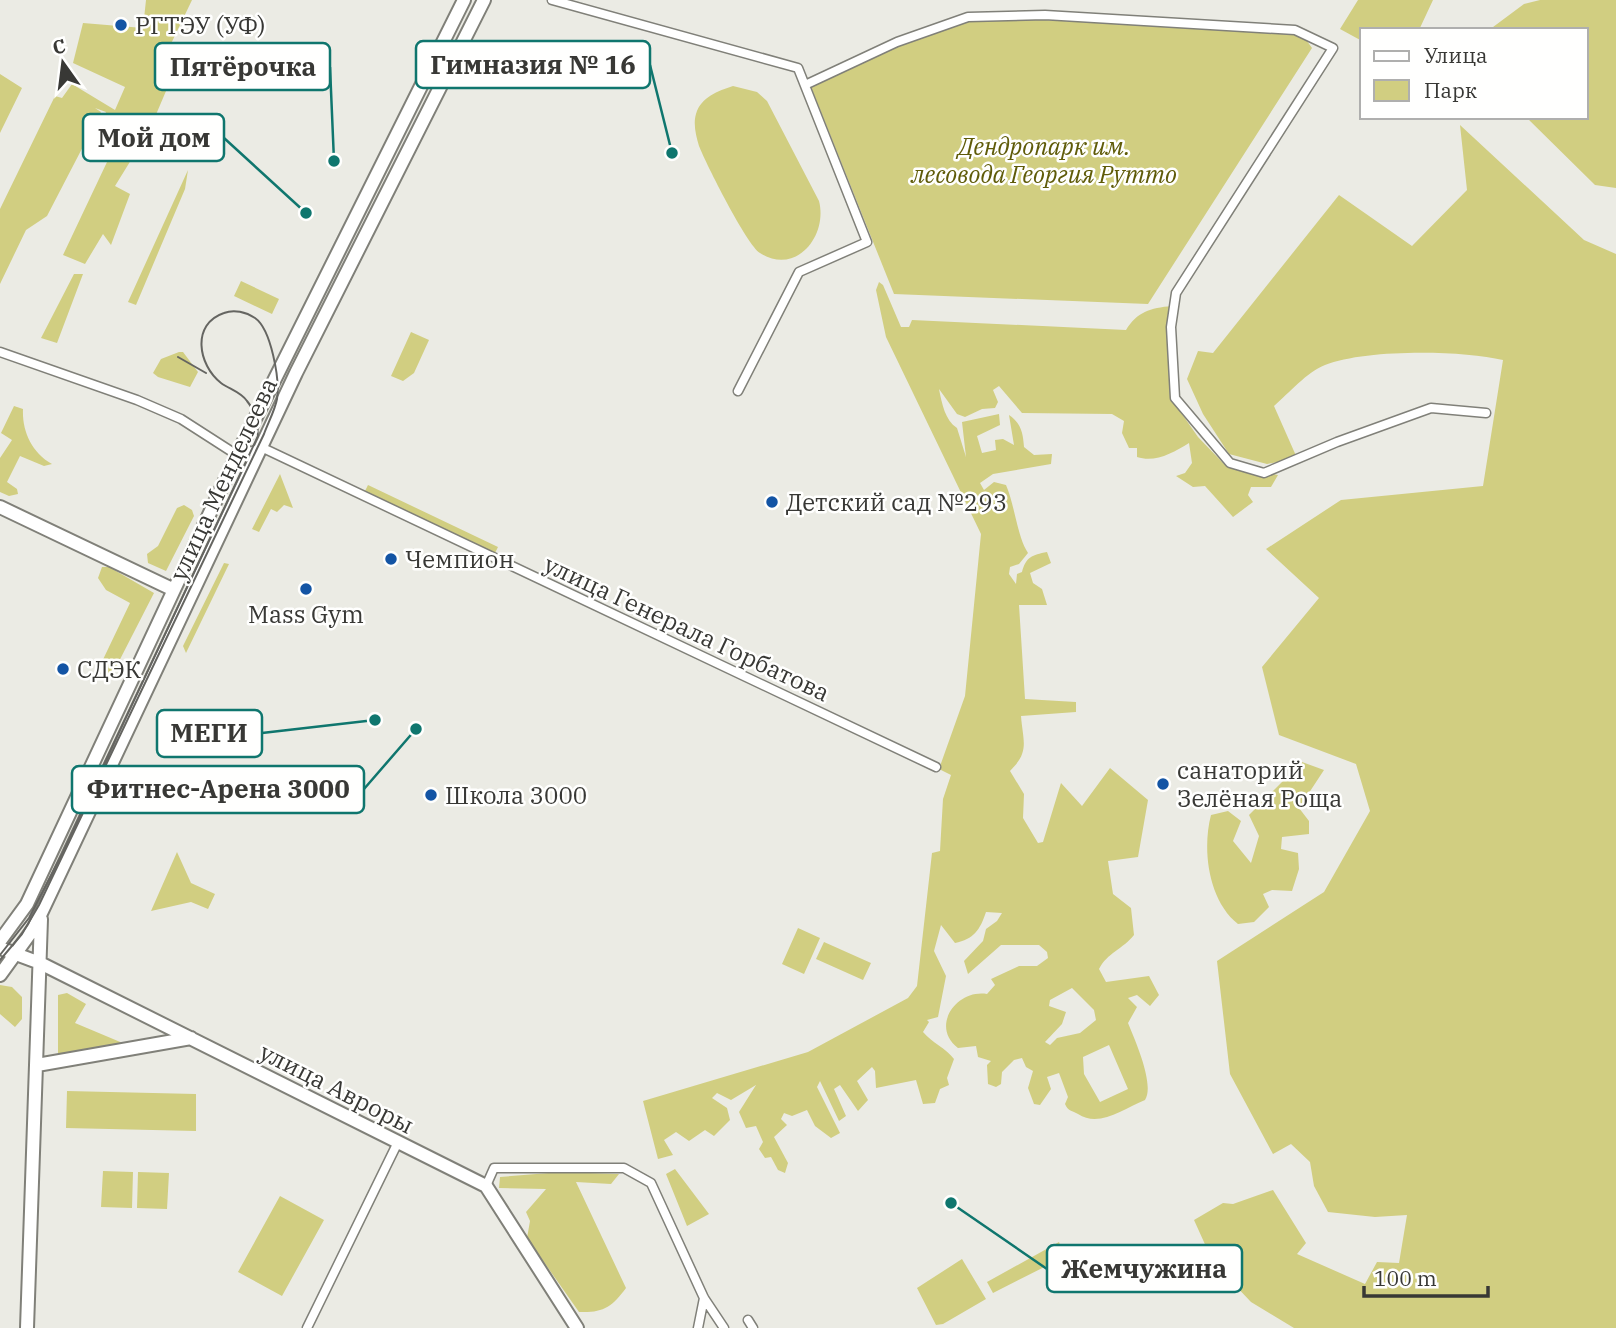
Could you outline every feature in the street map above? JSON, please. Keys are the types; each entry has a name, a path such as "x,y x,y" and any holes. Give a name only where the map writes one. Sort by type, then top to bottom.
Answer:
{"main road":[{"name":"улица Менделеева","path":"0,941 27,904 172,589 464,0"},
{"name":"улица Менделеева","path":"0,975 34,928 382,199 484,0"},
{"path":"0,508 172,589"},
{"path":"27,904 40,963"},
{"path":"27,1328 41,912"},
{"name":"улица Авроры","path":"0,948 40,963 486,1186"},
{"path":"37,1065 191,1038"},
{"path":"486,1186 577,1328"}],"street":[{"path":"552,0 798,68 867,242 799,272 738,391"},
{"path":"805,85 897,42 968,17 1045,15 1295,30 1315,38 1333,48 1176,293 1171,327 1175,398 1230,463 1264,473 1337,442 1431,408 1486,412"},
{"path":"0,352 75,376 181,419 237,455 263,448"},
{"name":"улица Генерала Горбатова","path":"263,448 936,768"},
{"path":"307,1328 398,1142"},
{"path":"486,1186 494,1168 624,1167 651,1183 704,1298 724,1328"},
{"path":"698,1328 704,1298"},
{"path":"748,1320 753,1328"}],"green space":[{"path":"146,0 192,0 156,75 169,84 149,131 115,186 130,194 111,245 103,234 85,264 63,255 125,124 118,129 102,122 106,112 95,108 101,112 47,216 26,230 0,284 0,209 55,96 62,98 72,84 115,110 125,87 73,63 83,23 143,28"},
{"path":"1358,0 1433,0 1420,28 1360,28 1360,40 1340,29"},
{"path":"1540,0 1616,0 1616,188 1595,185 1528,119 1588,119 1588,28 1492,28 1524,4"},
{"name":"Дендропарк им. лесовода Георгия Рутто","path":"969,20 1045,20 1302,34 1312,48 1148,304 894,294 811,87 898,45"},
{"path":"0,74 22,88 0,133"},
{"path":"733,86 757,92 767,101 819,201 821,214 814,239 797,256 786,260 773,259 754,247 727,203 699,146 695,126 698,108 711,96"},
{"path":"1460,125 1584,240 1616,254 1616,1328 1294,1328 1251,1302 1213,1262 1194,1220 1223,1203 1233,1204 1273,1190 1306,1243 1297,1254 1365,1284 1377,1262 1399,1263 1407,1215 1375,1217 1328,1212 1314,1186 1310,1162 1291,1144 1273,1154 1230,1074 1217,961 1324,892 1370,811 1356,764 1279,735 1262,667 1319,598 1266,549 1341,500 1483,486 1503,360 1463,354 1388,354 1342,360 1318,368 1274,406 1297,458 1267,464 1229,454 1203,414 1187,379 1198,351 1213,353 1339,195 1412,246 1467,190"},
{"path":"188,170 185,189 136,305 128,302"},
{"path":"74,274 83,274 57,343 41,338"},
{"path":"241,281 279,299 272,314 234,296"},
{"path":"879,282 883,285 901,327 909,327 912,320 1126,330 1145,312 1172,306 1173,401 1198,437 1225,465 1278,475 1271,487 1251,487 1248,495 1253,502 1233,517 1205,486 1193,487 1176,476 1185,473 1192,463 1189,443 1164,456 1144,459 1137,457 1137,448 1129,448 1122,433 1124,421 1112,414 1022,413 999,386 993,390 998,402 995,408 982,409 965,417 957,414 939,389 945,411 957,428 966,457 962,422 999,414 1000,425 977,436 982,453 996,450 995,440 1003,439 1014,445 1009,415 1021,429 1024,447 1034,455 1052,454 1051,464 993,474 980,483 984,490 994,482 1006,485 1009,493 1021,538 1028,553 1019,564 1010,567 1009,574 1016,584 1017,574 1022,572 1030,558 1047,552 1051,563 1030,573 1033,583 1042,589 1047,605 1019,605 1025,699 1076,702 1076,712 1021,716 1023,752 1010,771 1024,794 1023,818 1038,843 1043,842 1061,783 1082,806 1110,768 1148,800 1138,857 1108,861 1113,894 1131,908 1134,935 1106,959 1099,969 1106,982 1149,976 1159,995 1150,1006 1137,995 1128,998 1137,1007 1128,1023 1143,1062 1148,1084 1147,1093 1145,1100 1111,1116 1094,1119 1067,1108 1065,1104 1068,1097 1059,1073 1047,1077 1051,1089 1040,1105 1034,1104 1028,1088 1033,1071 1026,1067 1022,1058 1014,1060 1002,1072 1001,1084 996,1087 988,1084 987,1065 991,1061 978,1057 976,1046 958,1048 950,1039 946,1030 950,1011 965,997 987,994 995,985 991,979 1019,966 1037,966 1048,958 1047,952 1039,945 1001,945 968,974 964,961 983,941 986,929 997,921 1002,913 986,912 975,933 962,941 955,943 941,925 934,951 946,976 938,1017 927,1020 929,1022 923,1032 954,1059 947,1078 949,1085 940,1089 935,1103 923,1104 916,1080 876,1088 875,1071 872,1067 857,1081 868,1100 858,1111 840,1085 834,1089 846,1116 839,1121 820,1081 817,1087 840,1133 831,1138 815,1126 807,1110 792,1116 784,1113 781,1119 787,1125 774,1137 788,1163 785,1173 778,1170 771,1157 765,1158 759,1149 763,1142 756,1126 746,1128 739,1112 756,1085 731,1100 717,1093 712,1098 727,1108 730,1120 714,1136 705,1130 689,1141 676,1132 664,1140 673,1155 658,1159 643,1101 808,1052 908,998 917,986 932,853 940,851 943,799 951,775 939,769 965,696 981,534 886,337 876,290","holes":["1072,988 1094,1010 1096,1020 1080,1033 1057,1038 1050,1045 1045,1042 1062,1024 1066,1012 1049,1006 1050,1000","1109,1045 1128,1089 1100,1102 1084,1074 1083,1057"]},
{"path":"411,332 429,340 414,373 403,381 391,376"},
{"path":"183,352 198,372 190,387 153,373 161,359"},
{"path":"14,406 23,409 24,425 33,447 52,464 44,466 20,456 7,482 17,489 18,494 9,496 0,492 0,458 12,440 1,433"},
{"path":"280,474 293,508 284,505 277,512 271,509 259,532 252,529"},
{"path":"368,485 498,547 495,553 365,491"},
{"path":"184,505 192,510 194,516 166,571 148,563 147,554 158,546 177,508"},
{"path":"224,563 229,564 186,653 183,646"},
{"path":"102,567 109,567 154,593 112,675 98,670 130,603 106,590 98,578"},
{"path":"1302,762 1324,770 1299,808 1309,821 1309,834 1282,837 1281,849 1298,853 1299,869 1292,891 1272,890 1263,894 1269,907 1254,922 1238,924 1220,902 1210,873 1207,843 1211,815 1228,811 1241,821 1233,841 1251,863 1259,836 1249,815"},
{"path":"177,852 191,883 215,894 208,909 191,902 151,911"},
{"path":"798,928 820,938 804,974 782,964"},
{"path":"824,942 871,963 863,980 816,959"},
{"path":"0,985 12,987 22,997 22,1019 15,1027 0,1014"},
{"path":"67,993 86,1004 75,1023 125,1044 58,1055 58,995"},
{"path":"67,1091 196,1094 196,1131 66,1128"},
{"path":"675,1169 709,1214 687,1226 666,1174"},
{"path":"103,1171 133,1172 132,1208 101,1207"},
{"path":"138,1172 169,1173 167,1209 137,1208"},
{"path":"561,1172 619,1174 611,1184 576,1182 626,1288 616,1300 601,1310 579,1312 527,1238 530,1221 526,1212 546,1189 499,1188 500,1177"},
{"path":"280,1196 324,1220 282,1296 238,1272"},
{"path":"1059,1242 1064,1257 993,1293 987,1282"},
{"path":"962,1259 986,1299 943,1324 936,1325 917,1288"}],"tram line":[{"path":"0,955 29,918 62,854 258,436 256,418 250,405 242,395 213,375 203,356 202,345 202,335 213,318 232,311 248,314 261,324 270,343 278,390 273,412 39,905 22,934 0,960"},
{"path":"178,357 206,373"}],"place":[{"name":"РГТЭУ (УФ)","path":"121,25"},
{"name":"Гимназия № 16","path":"672,153"},
{"name":"Пятёрочка","path":"334,161"},
{"name":"Мой дом","path":"306,213"},
{"name":"Детский сад №293","path":"772,502"},
{"name":"Чемпион","path":"391,559"},
{"name":"Mass Gym","path":"306,589"},
{"name":"СДЭК","path":"63,669"},
{"name":"МЕГИ","path":"375,720"},
{"name":"Фитнес-Арена 3000","path":"416,729"},
{"name":"санаторий Зелёная Роща","path":"1163,784"},
{"name":"Школа 3000","path":"431,795"},
{"name":"Жемчужина","path":"951,1203"}]}
